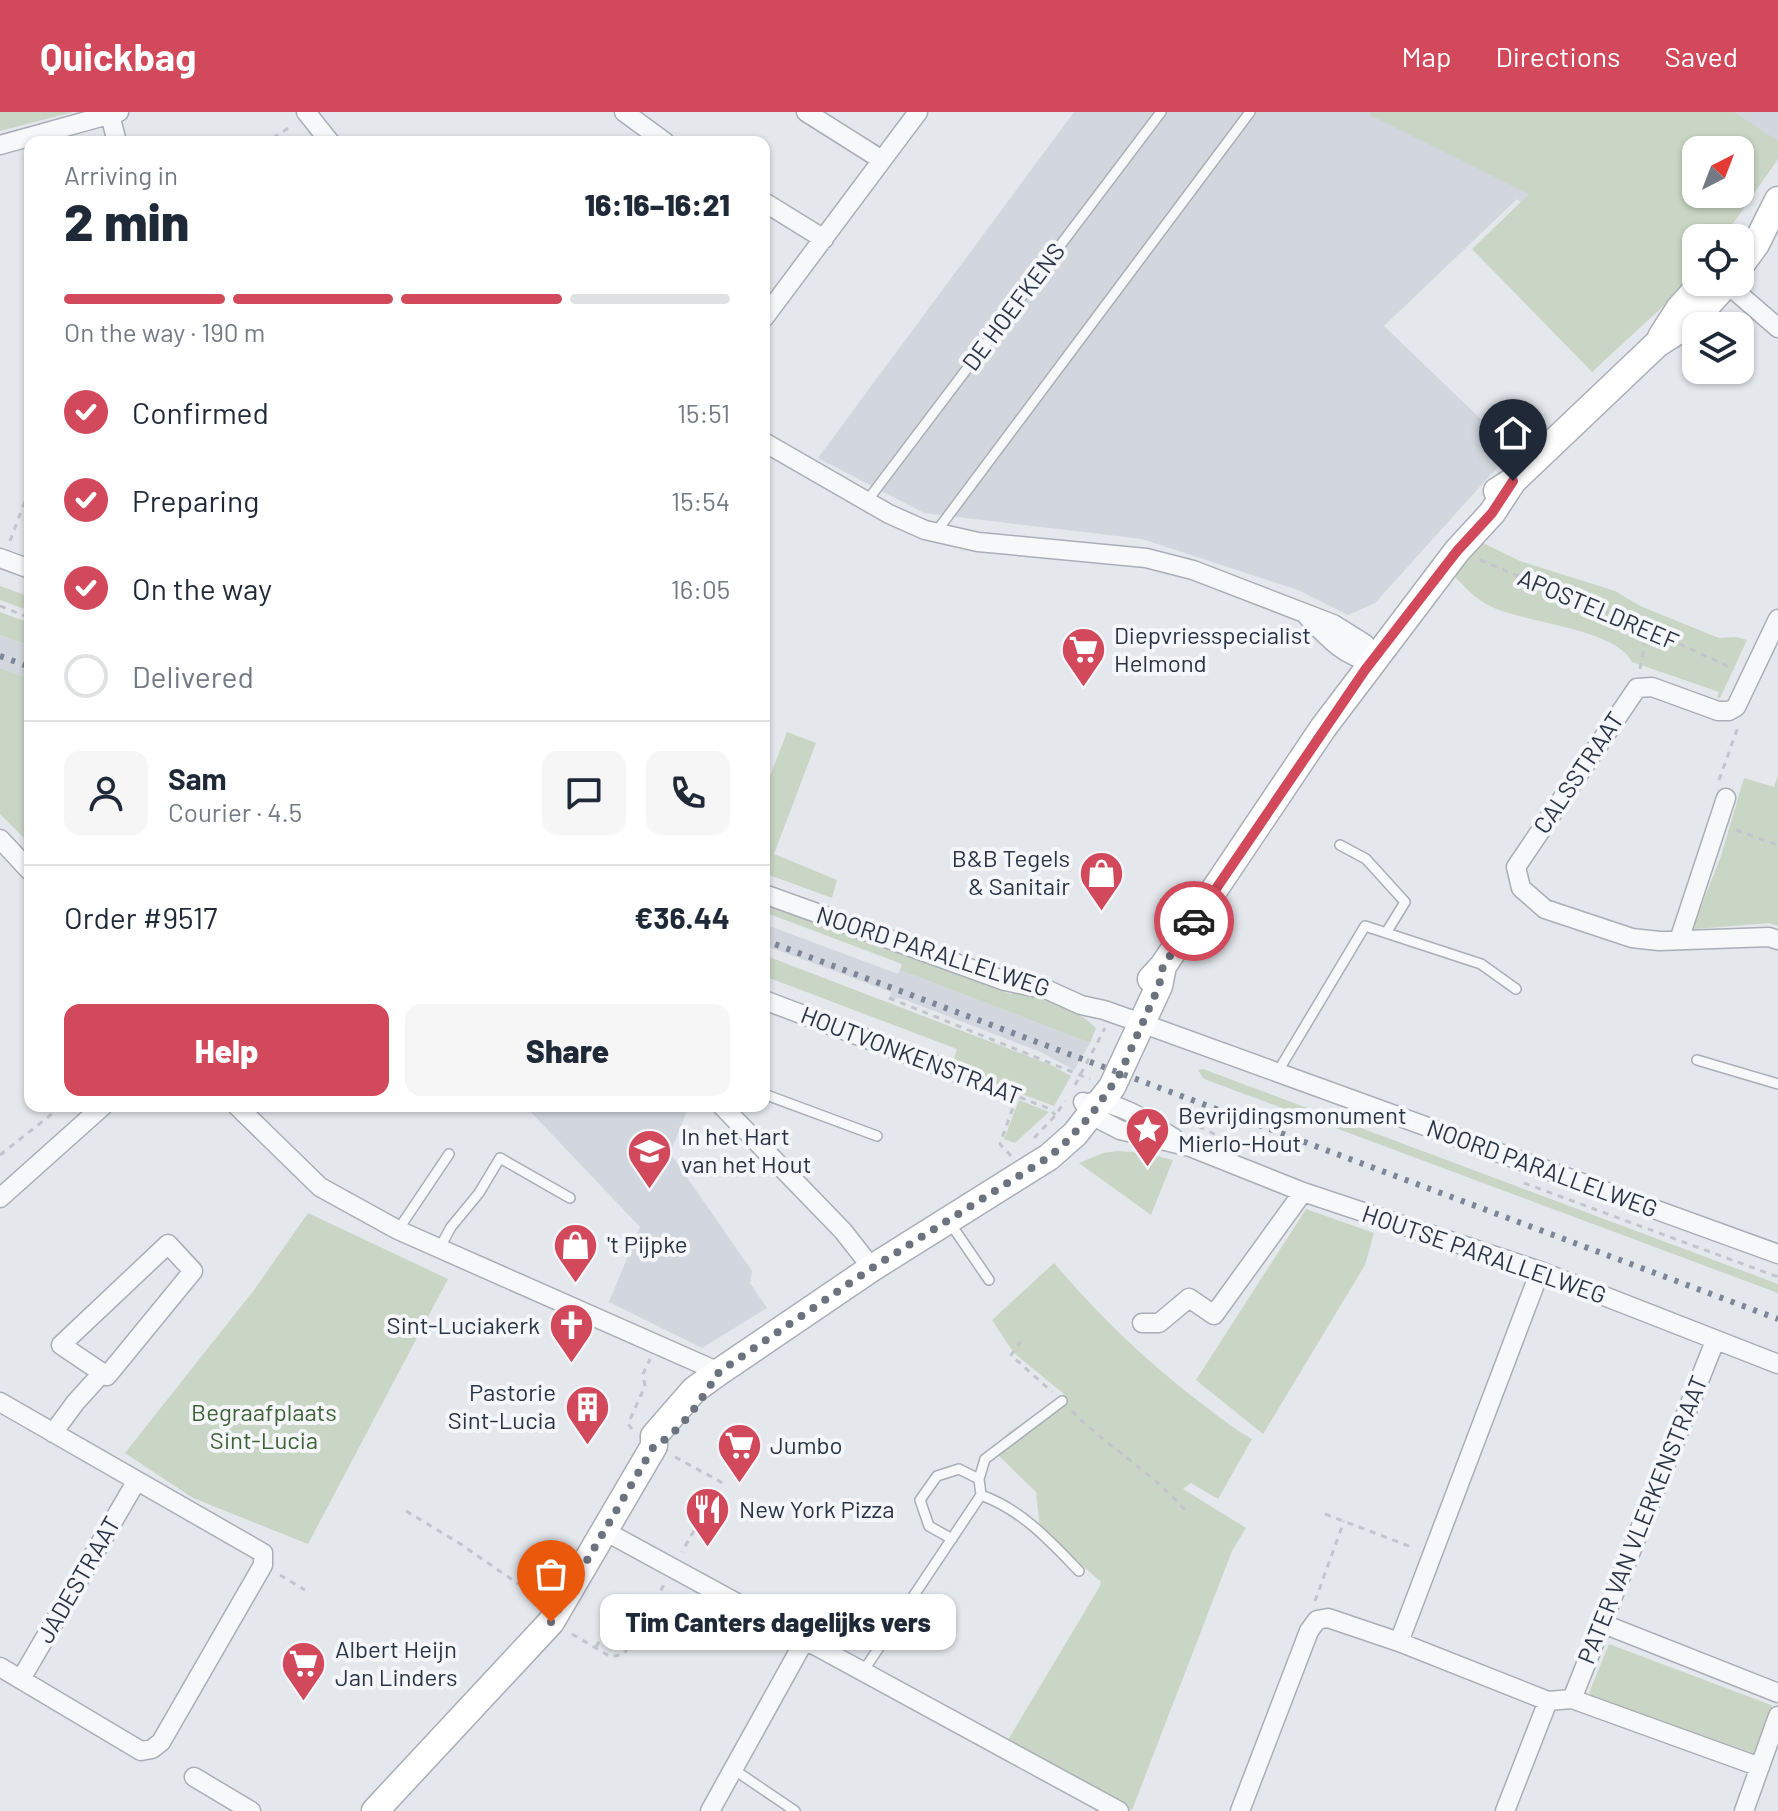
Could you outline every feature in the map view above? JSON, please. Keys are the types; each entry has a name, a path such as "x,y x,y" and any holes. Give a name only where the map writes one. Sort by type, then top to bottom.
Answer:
{"street":[{"path":"624,112 641,136"},
{"path":"806,112 882,160"},
{"path":"770,310 918,112"},
{"path":"32,136 114,113 116,136"},
{"path":"307,114 325,136"},
{"path":"0,145 24,138"},
{"path":"1754,226 1774,205"},
{"path":"1754,246 1774,205"},
{"path":"770,206 824,239"},
{"path":"375,1811 541,1633 557,1612 654,1446 665,1441 719,1372 948,1220 1091,1107 1144,986 1163,966 1323,728 1364,654 1455,532 1483,501 1513,481 1657,344 1693,321 1712,296"},
{"path":"1743,296 1778,328"},
{"path":"770,446 889,514 936,532 978,542 1146,558 1241,586 1307,616 1333,624 1364,654"},
{"path":"770,458 790,459"},
{"path":"1364,654 1492,513 1513,481"},
{"path":"4,552 24,565"},
{"path":"1736,707 1778,619"},
{"name":"CALSSTRAAT","path":"1736,707 1718,711 1652,687 1637,688 1516,867 1521,888 1545,909 1632,938 1769,937 1778,940"},
{"path":"1679,940 1726,798"},
{"path":"0,839 24,865"},
{"name":"NOORD PARALLELWEG","path":"770,896 1005,981 1048,990 1125,1024 1277,1073 1778,1254"},
{"name":"HOUTVONKENSTRAAT","path":"770,1002 957,1073"},
{"name":"HOUTSE PARALLELWEG","path":"1091,1107 1120,1130 1190,1147 1303,1192 1540,1271 1778,1364"},
{"path":"0,1198 96,1112"},
{"path":"243,1112 320,1187 398,1230 719,1372"},
{"path":"728,1112 843,1231 872,1268"},
{"path":"1142,1323 1159,1323 1189,1298 1214,1315 1303,1192"},
{"path":"168,1244 193,1271 107,1376 102,1373 61,1345 168,1244"},
{"path":"1399,1642 1540,1271"},
{"name":"PATER VAN VLERKENSTRAAT","path":"1572,1699 1715,1341"},
{"path":"53,1433 102,1373"},
{"path":"0,1424 5,1405 263,1553 263,1565 161,1742 152,1749 141,1751 0,1667"},
{"name":"JADESTRAAT","path":"21,1679 136,1482"},
{"path":"603,1530 1119,1811"},
{"path":"1240,1811 1309,1631 1317,1620 1328,1618 1399,1642 1548,1701 1572,1699 1760,1767"},
{"path":"1601,1623 1777,1689"},
{"path":"710,1811 806,1638"},
{"path":"1505,1811 1548,1701"},
{"path":"1744,1811 1778,1716"},
{"path":"194,1777 251,1811"}],"lane":[{"name":"DE HOEFKENS","path":"867,501 1161,112"},
{"path":"936,532 1250,112"},
{"path":"1340,845 1366,859 1405,902 1386,933"},
{"path":"1277,1073 1365,926 1481,964 1516,989"},
{"path":"1697,1060 1778,1084"},
{"path":"770,1096 877,1136"},
{"path":"398,1230 449,1154"},
{"path":"439,1249 500,1158 570,1198"},
{"path":"948,1220 989,1280"},
{"path":"864,1670 981,1495 979,1479 985,1459 1062,1401"},
{"path":"952,1539 929,1526 920,1500 937,1476 959,1469 979,1479"},
{"path":"981,1495 1001,1502 1037,1528 1079,1571"},
{"path":"733,1769 795,1811"}],"path":[{"path":"276,136 307,114"},
{"path":"4,552 24,503"},
{"name":"APOSTELDREEF","path":"1457,551 1647,629 1751,677"},
{"path":"0,606 24,616"},
{"path":"1637,688 1647,629"},
{"path":"1726,798 1714,792 1739,729 1736,707"},
{"path":"1717,823 1778,845"},
{"path":"889,998 1080,1075"},
{"path":"1034,1138 1055,1116 1080,1075 1125,1024"},
{"name":"HOUTVONKENSTRAAT","path":"957,1073 1050,1109 1055,1116"},
{"path":"1017,1096 1000,1144 1019,1165"},
{"path":"0,1155 54,1112"},
{"path":"1021,1341 1011,1355 1091,1430 1141,1467 1185,1510"},
{"path":"654,1446 628,1424 645,1386 643,1374 656,1345"},
{"path":"690,1476 694,1468"},
{"path":"406,1511 459,1543 557,1612"},
{"path":"1325,1514 1433,1555"},
{"path":"1317,1620 1315,1598 1344,1521"},
{"path":"263,1565 305,1590"},
{"path":"595,1648 602,1636"}],"shaded area":[{"path":"1074,112 1778,112 1778,144 1754,176 1754,136 1682,136 1682,208 1726,208 1710,224 1682,224 1682,255 1631,319 1517,199 1384,326 1513,450 1375,603 1348,615 1298,590 1142,539 924,513 818,458"},
{"path":"0,635 24,644 24,677 0,668"},
{"path":"770,926 898,974 900,970 1090,1043 1074,1070 1041,1052 903,999 890,998 891,992 770,947"},
{"name":"In het Hart van het Hout","path":"531,1112 687,1112 670,1153 752,1271 750,1283 767,1308 702,1348 609,1302 640,1227"}],"green space":[{"path":"0,112 73,112 0,131"},
{"path":"1371,112 1734,112 1778,141 1778,159 1754,193 1754,136 1682,136 1682,208 1744,208 1733,224 1682,224 1682,289 1592,372 1472,249 1529,194 1370,115"},
{"path":"1481,542 1520,561 1615,591 1640,606 1719,638 1747,640 1720,698 1717,697 1719,692 1632,662 1608,641 1505,612 1485,603 1452,574"},
{"path":"0,586 24,595 24,609 0,600"},
{"path":"0,612 24,621 24,644 0,635"},
{"path":"0,668 24,677 24,838 0,814"},
{"path":"787,732 816,743 774,854 837,880 832,898 770,875 770,776"},
{"path":"1778,775 1778,926 1770,923 1695,929 1693,927 1721,856 1744,778 1774,787"},
{"path":"770,902 980,979 984,984 1010,994 1031,993 1056,1001 1096,1028 1090,1043 900,970 902,964 770,914"},
{"path":"770,957 1051,1065 1071,1076 1054,1106 954,1069 957,1049 770,978"},
{"path":"1203,1069 1778,1284 1778,1293 1204,1079 1198,1070"},
{"path":"1019,1100 1049,1112 1015,1143 1004,1139"},
{"path":"1117,1151 1145,1153 1173,1160 1151,1215 1079,1163"},
{"path":"1306,1209 1374,1233 1365,1265 1263,1434 1196,1380"},
{"name":"Begraafplaats Sint-Lucia","path":"308,1213 448,1279 308,1544 193,1498 125,1453 254,1290"},
{"path":"1054,1263 1143,1355 1202,1404 1252,1439 1218,1499 1191,1483 1183,1489 1246,1528 1232,1551 1132,1810 1008,1740 1101,1582 1040,1528 1036,1492 992,1449 1008,1433 1064,1394 1014,1353 992,1320"},
{"path":"1609,1644 1771,1705 1773,1709 1755,1754 1593,1697 1589,1693"}],"railway":[{"path":"0,656 24,665"},
{"path":"770,942 1778,1319"}],"way so far":[{"path":"551,1622 654,1446 665,1441 719,1372 872,1268 1049,1157 1075,1134 1120,1074 1159,986 1163,966 1194,921"}],"place":[{"name":"Diepvriesspecialist Helmond","path":"1083,689"},
{"name":"B&B Tegels & Sanitair","path":"1101,912"},
{"name":"Bevrijdingsmonument Mierlo-Hout","path":"1147,1169"},
{"name":"In het Hart van het Hout","path":"650,1190"},
{"name":"'t Pijpke","path":"576,1284"},
{"name":"Sint-Luciakerk","path":"571,1365"},
{"name":"Pastorie Sint-Lucia","path":"587,1446"},
{"name":"Jumbo","path":"739,1485"},
{"name":"New York Pizza","path":"708,1549"},
{"name":"Tim Canters dagelijks vers","path":"551,1622"},
{"name":"Albert Heijn Jan Linders","path":"304,1703"}],"route":[{"path":"1194,921 1365,670 1457,551 1492,513 1513,481"}]}
